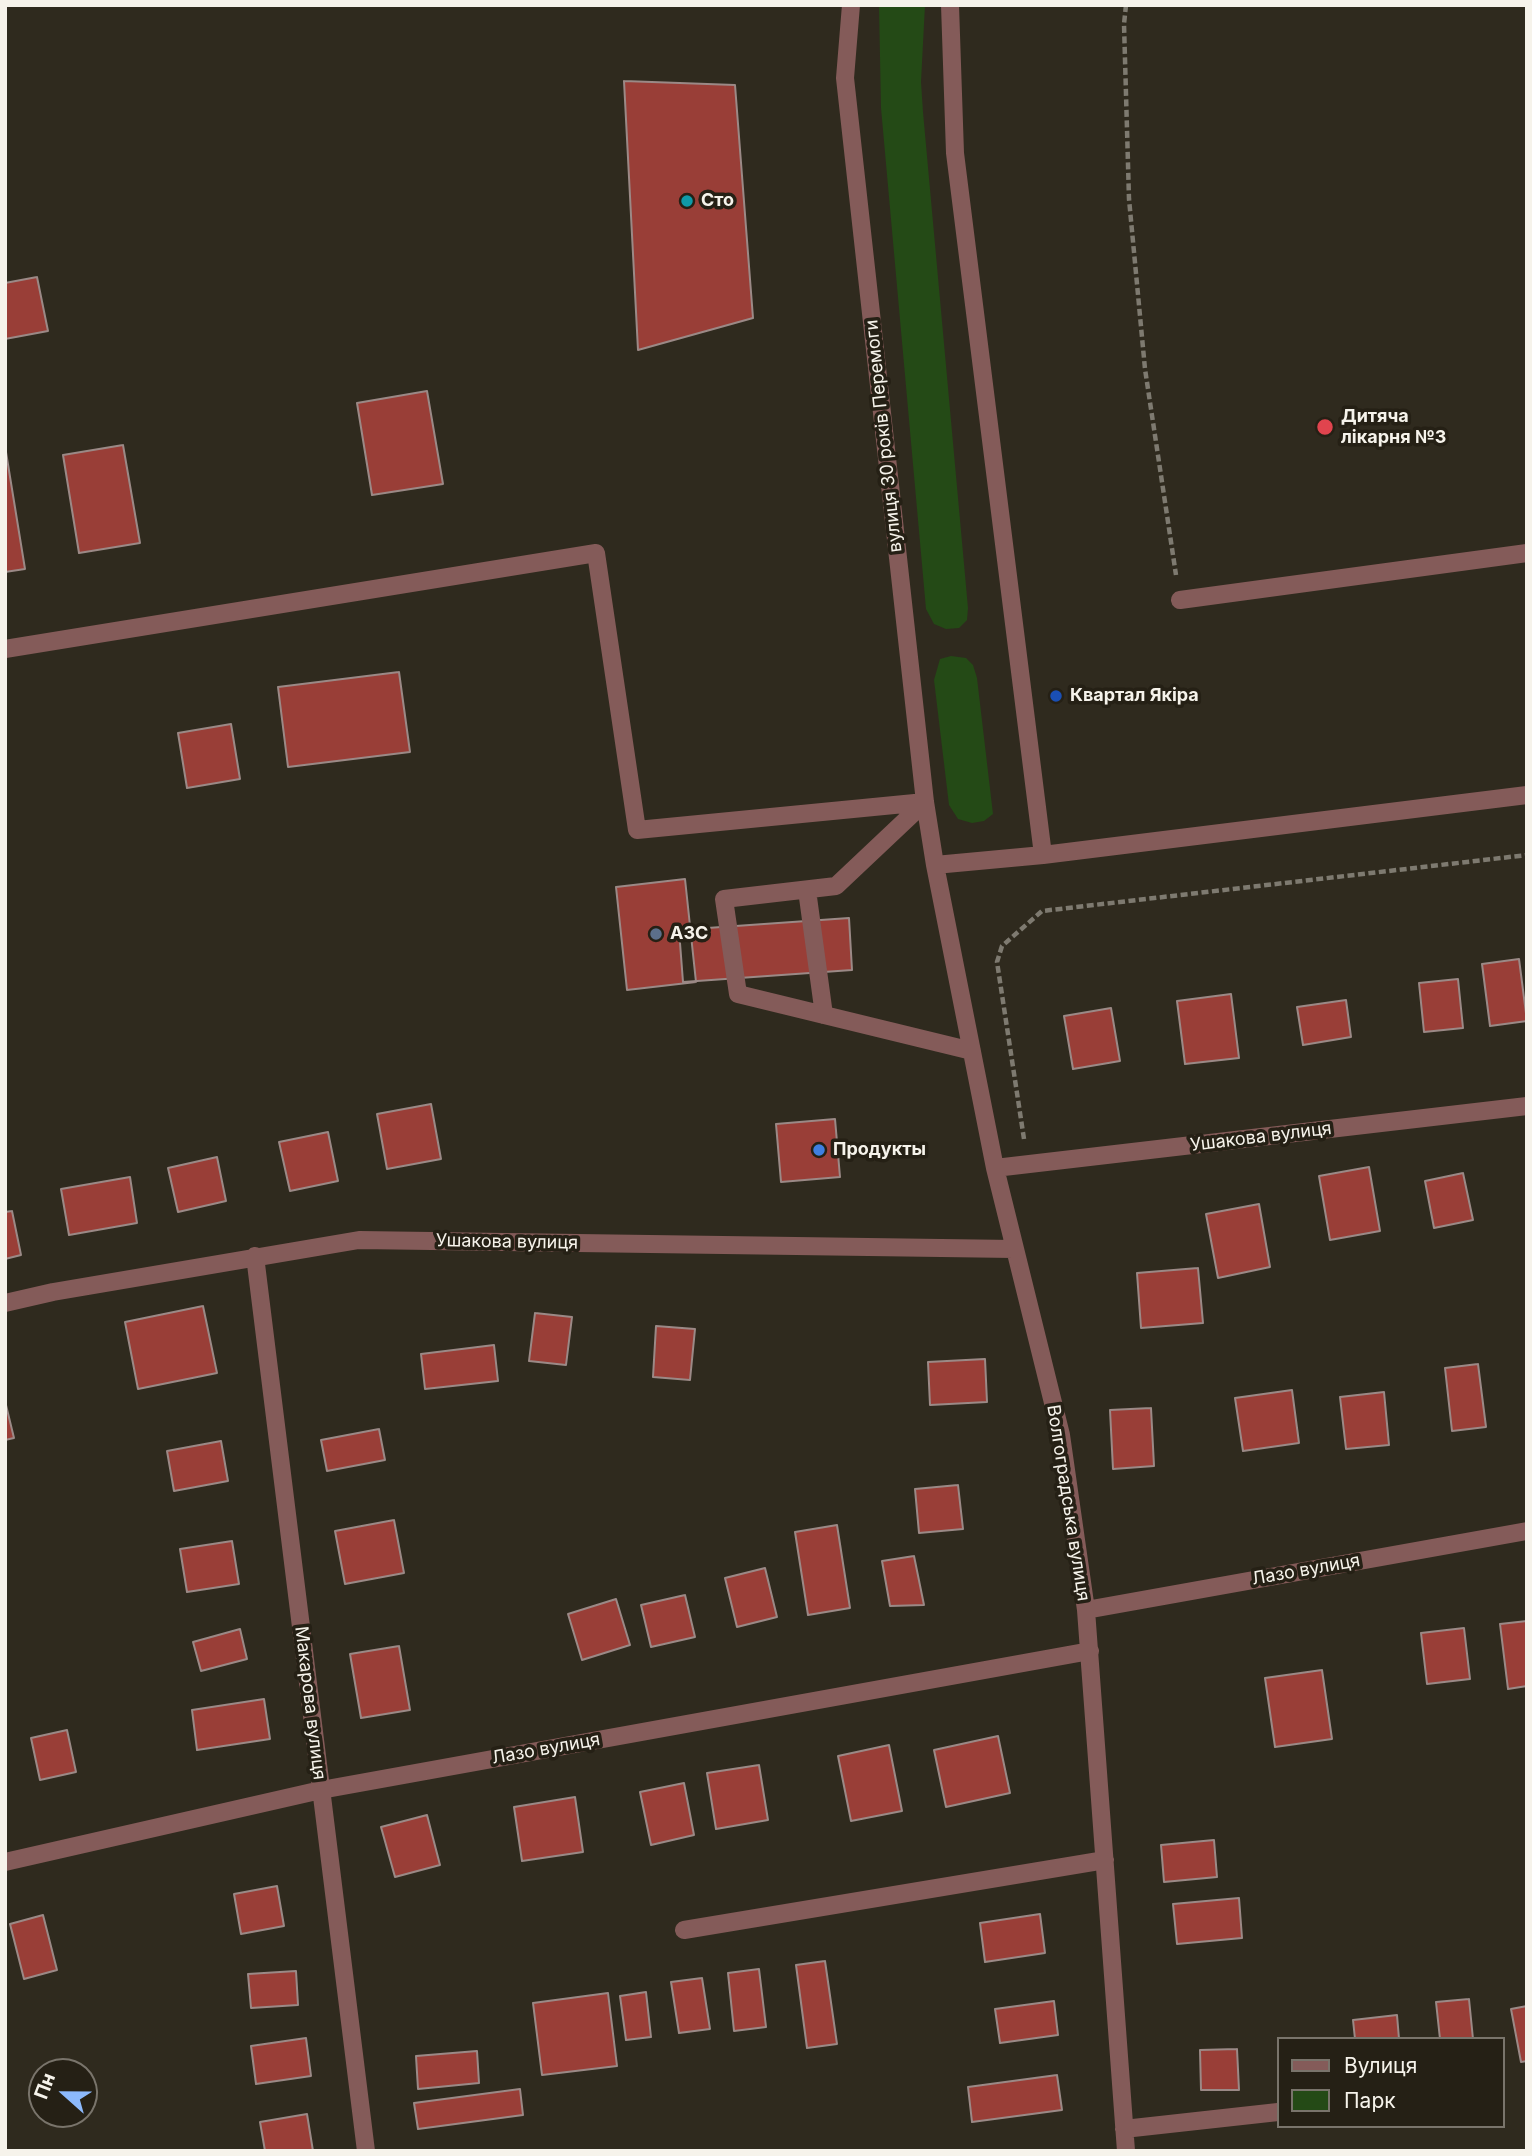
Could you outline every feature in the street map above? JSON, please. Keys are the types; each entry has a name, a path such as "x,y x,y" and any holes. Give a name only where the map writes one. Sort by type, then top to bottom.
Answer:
{"street":[{"name":"вулиця 30 років Перемоги","path":"851,5 845,78 925,802 935,866"},
{"path":"950,5 955,153 1042,855"},
{"path":"5,649 596,553 637,830 925,802"},
{"path":"1180,600 1527,553"},
{"path":"935,866 1527,795"},
{"path":"925,802 836,887 724,900 738,994 972,1051"},
{"name":"Волгоградська вулиця","path":"935,866 995,1168 1061,1435 1090,1651 1126,2151"},
{"path":"807,890 824,1015"},
{"name":"Ушакова вулиця","path":"995,1168 1527,1106"},
{"name":"Ушакова вулиця","path":"5,1303 52,1292 359,1240 1014,1249"},
{"name":"Макарова вулиця","path":"255,1256 366,2151"},
{"name":"Лазо вулиця","path":"1086,1610 1527,1531"},
{"name":"Лазо вулиця","path":"5,1862 321,1790 1090,1651"},
{"path":"684,1930 1105,1860"},
{"path":"1124,2129 1276,2112"}],"path":[{"path":"1126,5 1124,24 1129,199 1145,369 1180,600"},
{"path":"1027,1164 997,962 1002,946 1042,911 1527,855"}],"green space":[{"path":"879,5 925,5 921,82 923,112 968,608 967,620 959,628 946,629 934,624 926,609 881,108"},
{"path":"951,656 966,658 973,665 977,678 993,814 984,821 972,823 958,819 949,805 934,680 940,659"}],"building":[{"name":"Сто","path":"624,81 735,85 753,318 638,350"},
{"path":"37,277 48,331 5,339 5,283"},
{"path":"427,391 443,484 372,495 357,403"},
{"path":"123,445 140,543 79,553 63,455"},
{"path":"5,446 25,569 5,572"},
{"path":"399,672 410,752 288,767 278,687"},
{"path":"231,724 240,779 187,788 178,733"},
{"name":"АЗС","path":"685,879 696,982 627,990 616,887"},
{"path":"849,918 852,970 683,982 679,930"},
{"path":"1519,959 1527,1021 1490,1026 1482,964"},
{"path":"1458,979 1463,1028 1424,1032 1419,983"},
{"path":"1231,994 1239,1058 1185,1064 1177,1001"},
{"path":"1346,1000 1351,1037 1303,1045 1297,1007"},
{"path":"1111,1008 1120,1061 1073,1069 1064,1016"},
{"path":"431,1104 441,1159 387,1169 377,1114"},
{"path":"835,1119 840,1177 781,1182 776,1124"},
{"path":"328,1132 338,1181 290,1191 279,1142"},
{"path":"217,1157 226,1201 178,1212 168,1168"},
{"path":"1369,1167 1380,1231 1330,1240 1319,1176"},
{"path":"1463,1173 1473,1220 1434,1228 1425,1181"},
{"path":"130,1177 137,1223 69,1235 61,1189"},
{"path":"1259,1204 1270,1267 1218,1278 1206,1214"},
{"path":"12,1211 21,1255 5,1259 5,1212"},
{"path":"1198,1268 1203,1323 1141,1328 1137,1273"},
{"path":"203,1306 217,1373 138,1389 125,1322"},
{"path":"535,1313 572,1317 566,1365 529,1361"},
{"path":"656,1326 695,1329 690,1380 653,1377"},
{"path":"494,1345 498,1381 425,1389 421,1354"},
{"path":"985,1359 987,1402 930,1405 928,1362"},
{"path":"1478,1364 1486,1427 1452,1431 1445,1368"},
{"path":"1292,1390 1299,1443 1243,1451 1235,1398"},
{"path":"1384,1392 1389,1445 1346,1449 1340,1397"},
{"path":"5,1401 14,1438 5,1440"},
{"path":"1151,1408 1154,1466 1113,1469 1110,1410"},
{"path":"379,1429 385,1460 327,1471 321,1440"},
{"path":"221,1441 228,1481 174,1491 167,1451"},
{"path":"958,1485 963,1529 919,1533 915,1489"},
{"path":"394,1520 404,1573 345,1584 335,1531"},
{"path":"837,1525 850,1608 808,1615 795,1532"},
{"path":"232,1541 239,1584 187,1592 180,1549"},
{"path":"914,1556 924,1605 890,1606 882,1561"},
{"path":"765,1568 777,1617 737,1627 725,1578"},
{"path":"685,1595 695,1637 651,1647 641,1605"},
{"path":"616,1599 630,1645 582,1660 568,1614"},
{"path":"1527,1621 1527,1686 1508,1689 1500,1624"},
{"path":"1464,1628 1470,1679 1427,1684 1421,1633"},
{"path":"240,1629 247,1659 201,1671 193,1642"},
{"path":"399,1646 410,1710 361,1718 350,1654"},
{"path":"1322,1670 1332,1739 1275,1747 1265,1678"},
{"path":"264,1699 270,1739 197,1750 192,1710"},
{"path":"67,1730 76,1772 40,1780 31,1738"},
{"path":"998,1736 1010,1793 946,1807 934,1750"},
{"path":"889,1745 902,1811 851,1821 838,1756"},
{"path":"759,1765 768,1820 716,1829 707,1773"},
{"path":"684,1783 694,1835 651,1845 640,1792"},
{"path":"575,1797 583,1852 522,1861 514,1807"},
{"path":"427,1815 440,1865 395,1877 381,1827"},
{"path":"1214,1840 1217,1877 1164,1882 1161,1845"},
{"path":"277,1886 284,1926 241,1934 234,1894"},
{"path":"1239,1898 1242,1938 1177,1944 1173,1904"},
{"path":"1040,1914 1045,1953 985,1962 980,1923"},
{"path":"43,1915 57,1970 24,1979 10,1924"},
{"path":"825,1961 837,2044 807,2048 796,1965"},
{"path":"759,1969 766,2027 734,2031 728,1973"},
{"path":"296,1971 298,2005 251,2008 248,1974"},
{"path":"702,1978 710,2029 679,2033 671,1982"},
{"path":"646,1992 651,2037 626,2040 620,1996"},
{"path":"608,1993 617,2066 542,2075 533,2003"},
{"path":"1469,1999 1473,2037 1440,2037 1436,2002"},
{"path":"1054,2001 1058,2035 1000,2043 995,2009"},
{"path":"1527,2006 1527,2061 1521,2062 1511,2009"},
{"path":"1397,2015 1399,2037 1355,2037 1353,2020"},
{"path":"306,2038 311,2076 256,2084 251,2046"},
{"path":"1237,2049 1239,2090 1201,2090 1200,2050"},
{"path":"477,2051 479,2083 418,2089 416,2056"},
{"path":"1057,2075 1062,2110 972,2122 968,2087"},
{"path":"520,2089 523,2115 418,2129 414,2103"},
{"path":"307,2114 313,2151 265,2151 260,2122"}],"place":[{"name":"Сто","path":"687,201"},
{"name":"Дитяча лікарня №3","path":"1325,427"},
{"name":"Квартал Якіра","path":"1056,696"},
{"name":"АЗС","path":"656,934"},
{"name":"Продукты","path":"819,1150"}]}
